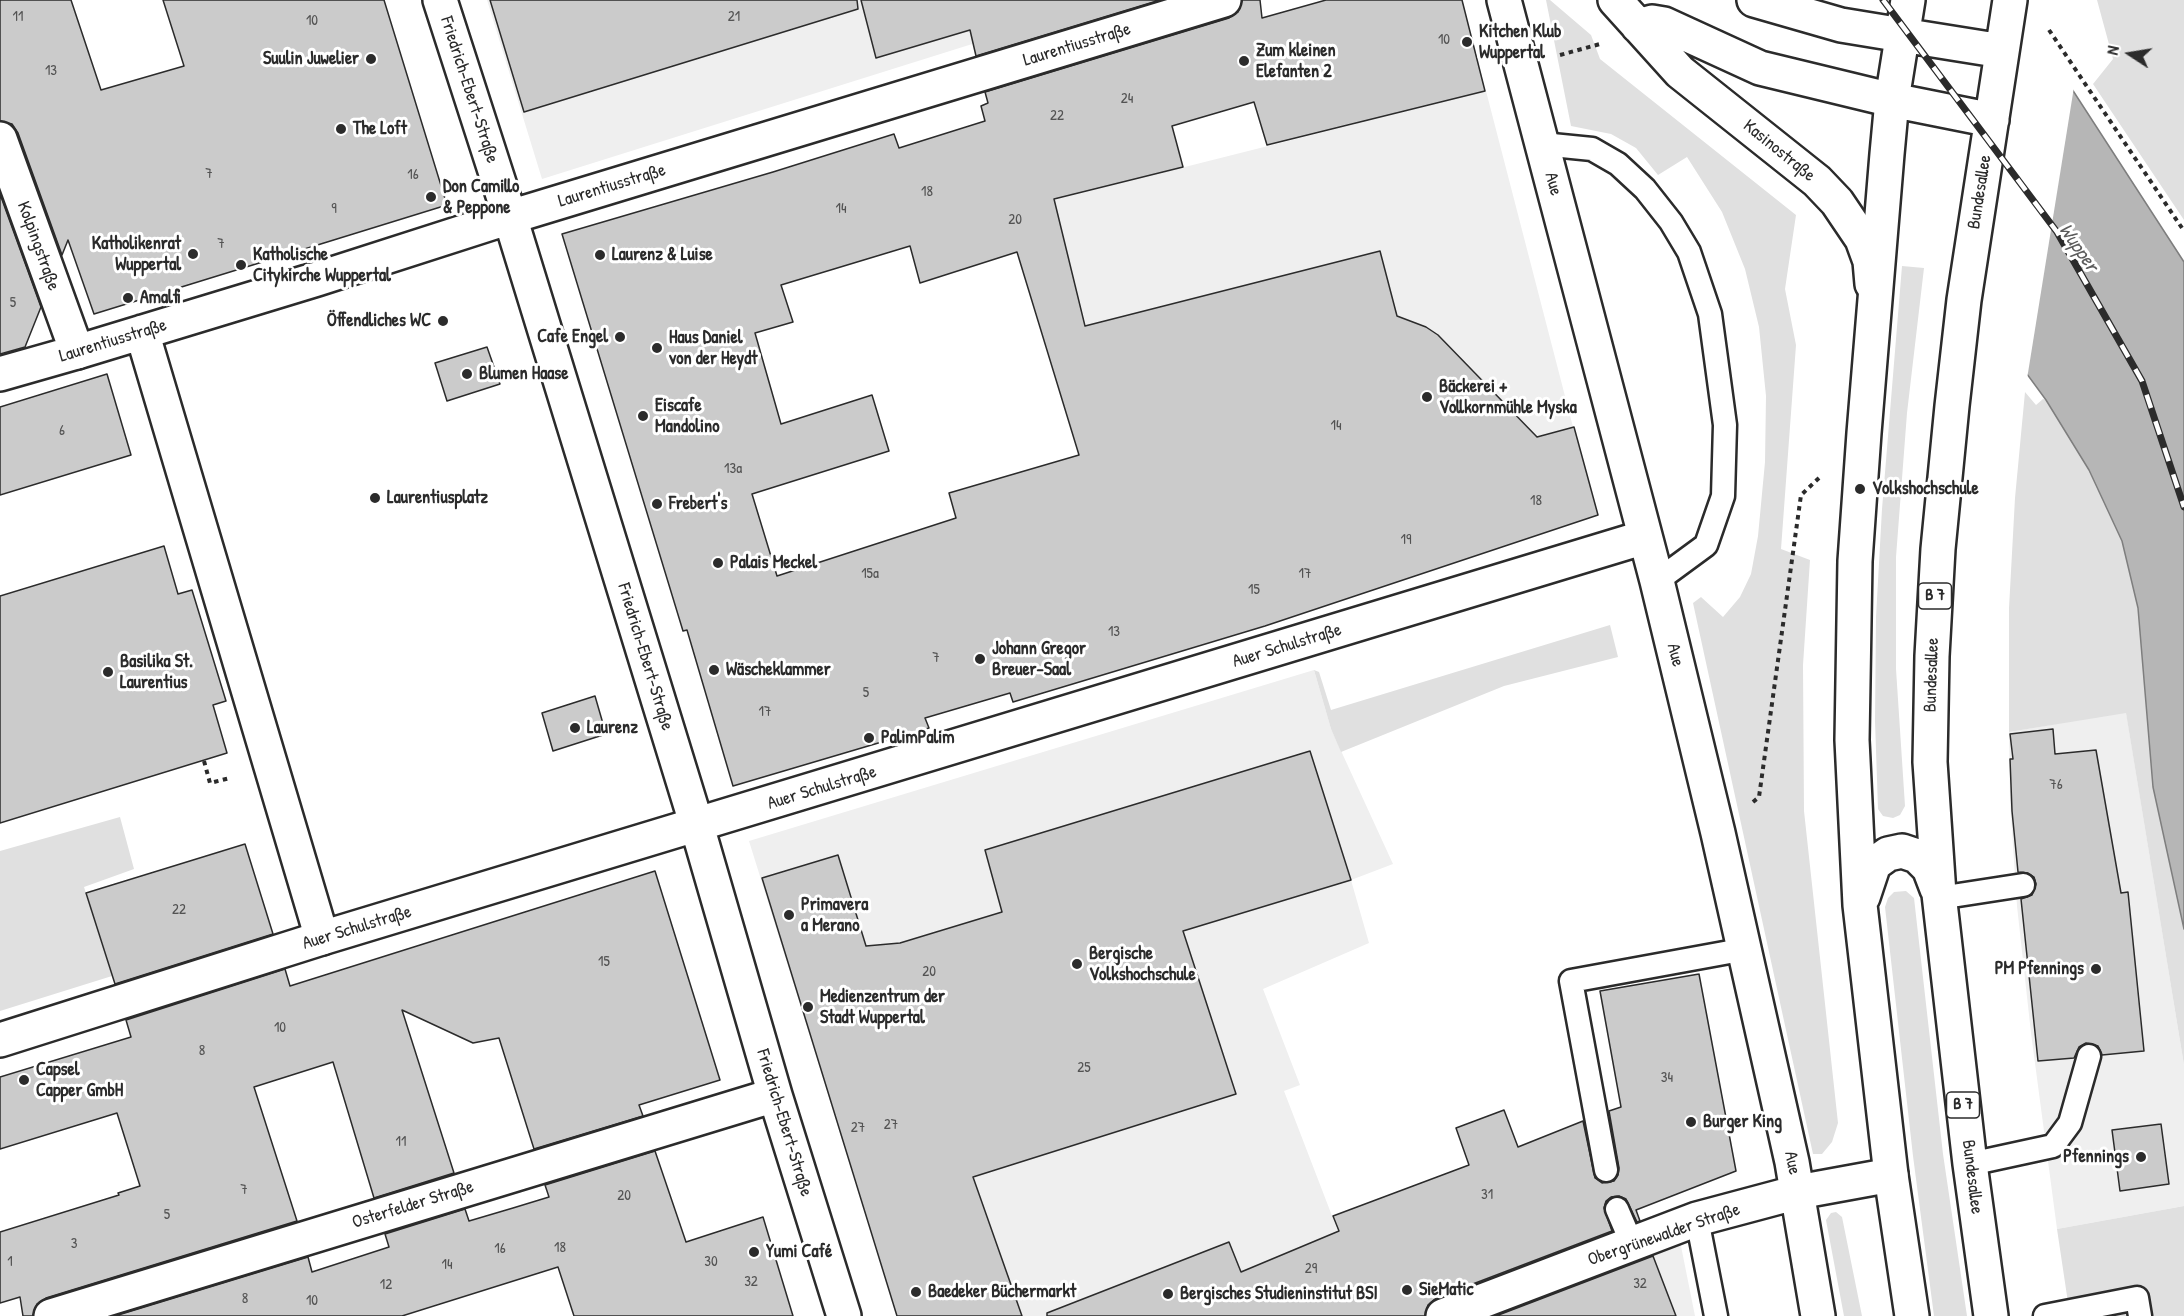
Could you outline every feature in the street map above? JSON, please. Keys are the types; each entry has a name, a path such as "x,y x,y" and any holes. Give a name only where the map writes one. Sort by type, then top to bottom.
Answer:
{"street":[{"name":"Friedrich-Ebert-Straße","path":"440,0 510,217 697,826 775,1095 844,1316"},
{"name":"Laurentiusstraße","path":"0,374 1224,0"},
{"name":"Aue","path":"1504,0 1657,581 1746,949 1798,1192 1818,1316"},
{"name":"Kasinostraße","path":"1615,0 1680,72 1817,182 1837,202 1862,239 1870,261 1875,304"},
{"path":"1754,0 1841,26 2002,51"},
{"path":"1773,0 1784,0"},
{"path":"1908,0 1892,100 1864,433 1855,561 1852,740 1860,905 1891,1175 1912,1316"},
{"name":"Bundesallee","path":"1991,1316 1970,1164 1939,896 1930,762 1932,656 1938,549 1964,300 2010,0"},
{"path":"1638,26 1652,22 1664,24 1760,68 1892,100 1992,120"},
{"name":"Kolpingstraße","path":"0,139 77,352"},
{"path":"142,332 322,938"},
{"name":"Auer Schulstraße","path":"0,1040 322,938 1645,537"},
{"path":"1860,905 1874,864 1888,854 1902,851 1917,856 1929,868 1939,896"},
{"name":"Osterfelder Straße","path":"51,1316 775,1095"},
{"name":"Obergrünewalder Straße","path":"1445,1316 1697,1219 1798,1192 1891,1175"}],"lane":[{"path":"1542,144 1592,149 1618,164 1645,189 1671,222 1689,252 1710,314 1725,425 1723,496 1706,545 1657,581"},
{"path":"1939,896 2023,885"},
{"path":"1606,1170 1571,981 1746,949"},
{"path":"1970,1164 2053,1146 2070,1123 2089,1056"},
{"path":"1617,1209 1632,1244"},
{"path":"1697,1219 1716,1316"},
{"path":"2045,1316 2137,1298 2140,1316"}],"path":[{"path":"1521,65 1607,42 1638,26"},
{"path":"2048,29 2184,231"},
{"path":"1718,833 1759,797 1801,495 1864,433"},
{"path":"204,761 210,783"}],"shaded area":[{"path":"487,0 1029,0 1036,24 542,179"},
{"path":"1546,0 1550,0 1591,35 1600,59 1796,215 1785,289 1796,345 1781,549 1810,560 1803,665 1804,811 1838,1123 1832,1142 1822,1154 1813,1154 1693,603 1701,597 1723,617 1740,597 1751,574 1758,536 1765,462 1766,396 1759,327 1745,269 1722,212 1687,157 1658,175 1636,148 1611,134 1571,126"},
{"path":"2097,0 2184,0 2184,220 2093,84 2113,59"},
{"path":"1486,91 1573,427 1142,543 1054,200"},
{"path":"1902,266 1924,268 1907,413 1896,557 1896,669 1905,806 1900,815 1893,818 1883,816 1878,809 1875,721 1876,617 1882,509"},
{"path":"2025,392 2036,405 2043,399 2046,400 2089,470 2122,541 2138,608 2153,787 2184,929 2184,1065 2126,713 2009,732 2009,608 2015,498"},
{"path":"1610,625 1618,657 1504,686 1341,752 1331,729 1314,670 1319,672 1331,710"},
{"name":"Bergische Volkshochschule","path":"1314,670 1331,729 1393,864 1351,880 1369,943 1263,989 1300,1085 1284,1091 1369,1312 1358,1316 897,1316 749,841"},
{"name":"PM Pfennings","path":"2126,712 2184,1065 2184,1206 2057,1229 2017,906 2010,800 2009,732"},
{"path":"120,817 134,869 84,887 112,976 0,1011 0,851"},
{"path":"1906,891 1914,898 1943,1154 1967,1316 1934,1316 1913,1156 1885,907 1888,898 1894,892"},
{"path":"2184,1206 2184,1316 2070,1316 2057,1229"},
{"path":"1836,1212 1842,1217 1862,1316 1844,1316 1826,1220 1831,1213"},
{"path":"1679,1236 1695,1316 1465,1316"}],"water":[{"name":"Wupper","path":"1753,0 2070,86 2184,262 2184,929 2153,787 2138,608 2122,541 2089,470 2046,400"}],"pier":[{"path":"1750,0 2012,0 2074,87 2027,379"}],"building":[{"path":"0,0 71,0 101,90 184,66 163,0 384,0 447,205 94,314 68,240 62,255 18,133 12,124 0,121"},
{"path":"490,0 857,0 858,9 524,112"},
{"path":"861,0 1160,0 976,56 970,30 876,58"},
{"path":"1242,0 1260,0 1262,18 1326,0 1462,0 1485,91 1267,145 1254,102 1172,126 1183,167 1054,199 1085,326 1380,251 1397,316 1426,327 1438,335 1537,437 1574,427 1598,515 1265,626 1013,702 1010,693 925,718 929,728 733,786 687,630 683,631 562,234 894,134 899,148 985,121 981,106 988,103 985,92 1229,18 1238,12","holes":["910,246 920,283 1017,252 1079,455 949,493 956,518 777,576 752,494 889,451 872,395 781,424 755,333 793,322 781,285"]},
{"path":"0,194 41,307 25,347 0,354"},
{"name":"Blumen Haase","path":"487,347 500,384 447,401 435,363"},
{"path":"107,374 131,455 0,495 0,407"},
{"name":"Basilika St. Laurentius","path":"164,546 178,594 192,590 226,701 213,705 227,753 0,823 0,596"},
{"path":"595,696 606,734 553,751 542,713"},
{"path":"2053,729 2055,754 2096,750 2121,893 2128,892 2144,1051 2102,1055 2098,1046 2086,1043 2079,1047 2074,1058 2038,1061 2021,899 2032,895 2036,884 2034,877 2028,873 2018,872 2012,811 2010,759 2013,759 2010,734"},
{"path":"1310,751 1351,880 1183,931 1236,1094 973,1177 1022,1316 897,1316 762,878 838,855 866,946 900,943 1002,912 985,850"},
{"path":"245,844 273,934 115,984 86,893"},
{"path":"655,871 720,1080 639,1105 643,1116 534,1149 499,1038 473,1043 402,1010 454,1173 374,1198 333,1062 254,1087 297,1221 46,1298 37,1304 33,1316 23,1316 20,1297 0,1303 0,1232 119,1195 118,1193 140,1186 117,1113 0,1149 0,1077 131,1037 126,1020 285,969 290,986"},
{"path":"1699,974 1736,1171 1636,1210 1640,1221 1637,1222 1626,1199 1619,1196 1611,1197 1606,1201 1604,1208 1612,1231 1436,1298 1428,1305 1425,1316 1047,1316 1047,1313 1229,1242 1241,1272 1339,1231 1333,1216 1469,1165 1456,1128 1504,1110 1518,1147 1583,1121 1595,1178 1602,1183 1614,1181 1619,1168 1609,1111 1621,1107 1600,991"},
{"name":"Pfennings","path":"2161,1124 2169,1184 2120,1191 2112,1130"},
{"path":"655,1151 686,1242 763,1217 793,1316 574,1316 558,1267 402,1316 115,1316 308,1257 312,1272 389,1247 385,1234 465,1209 469,1221 549,1197 545,1185"},
{"path":"1653,1256 1676,1316 1496,1316"}],"railway":[{"path":"1883,0 2057,232 2142,381 2184,507"}],"place":[{"name":"Kitchen Klub Wuppertal","path":"1467,42"},
{"name":"Suulin Juwelier","path":"371,59"},
{"name":"Zum kleinen Elefanten 2","path":"1244,61"},
{"name":"The Loft","path":"341,129"},
{"name":"Don Camillo & Peppone","path":"431,197"},
{"name":"Katholikenrat Wuppertal","path":"193,254"},
{"name":"Laurenz & Luise","path":"600,255"},
{"name":"Katholische Citykirche Wuppertal","path":"241,265"},
{"name":"Amalfi","path":"128,298"},
{"name":"Öffendliches WC","path":"443,321"},
{"name":"Cafe Engel","path":"620,337"},
{"name":"Haus Daniel von der Heydt","path":"657,348"},
{"name":"Blumen Haase","path":"467,374"},
{"name":"Bäckerei + Vollkornmühle Myska","path":"1427,397"},
{"name":"Eiscafe Mandolino","path":"643,416"},
{"name":"Volkshochschule","path":"1860,489"},
{"name":"Laurentiusplatz","path":"375,498"},
{"name":"Frebert's","path":"657,504"},
{"name":"Palais Meckel","path":"718,563"},
{"name":"Johann Gregor Breuer-Saal","path":"980,659"},
{"name":"Wäscheklammer","path":"714,670"},
{"name":"Basilika St. Laurentius","path":"108,672"},
{"name":"Laurenz","path":"575,728"},
{"name":"PalimPalim","path":"869,738"},
{"name":"Primavera a Merano","path":"789,915"},
{"name":"Bergische Volkshochschule","path":"1077,964"},
{"name":"PM Pfennings","path":"2096,969"},
{"name":"Medienzentrum der Stadt Wuppertal","path":"808,1007"},
{"name":"Capsel Capper GmbH","path":"24,1080"},
{"name":"Burger King","path":"1691,1122"},
{"name":"Pfennings","path":"2141,1157"},
{"name":"Yumi Café","path":"754,1252"},
{"name":"SieMatic","path":"1407,1290"},
{"name":"Baedeker Büchermarkt","path":"916,1292"},
{"name":"Bergisches Studieninstitut BSI","path":"1168,1294"}]}
